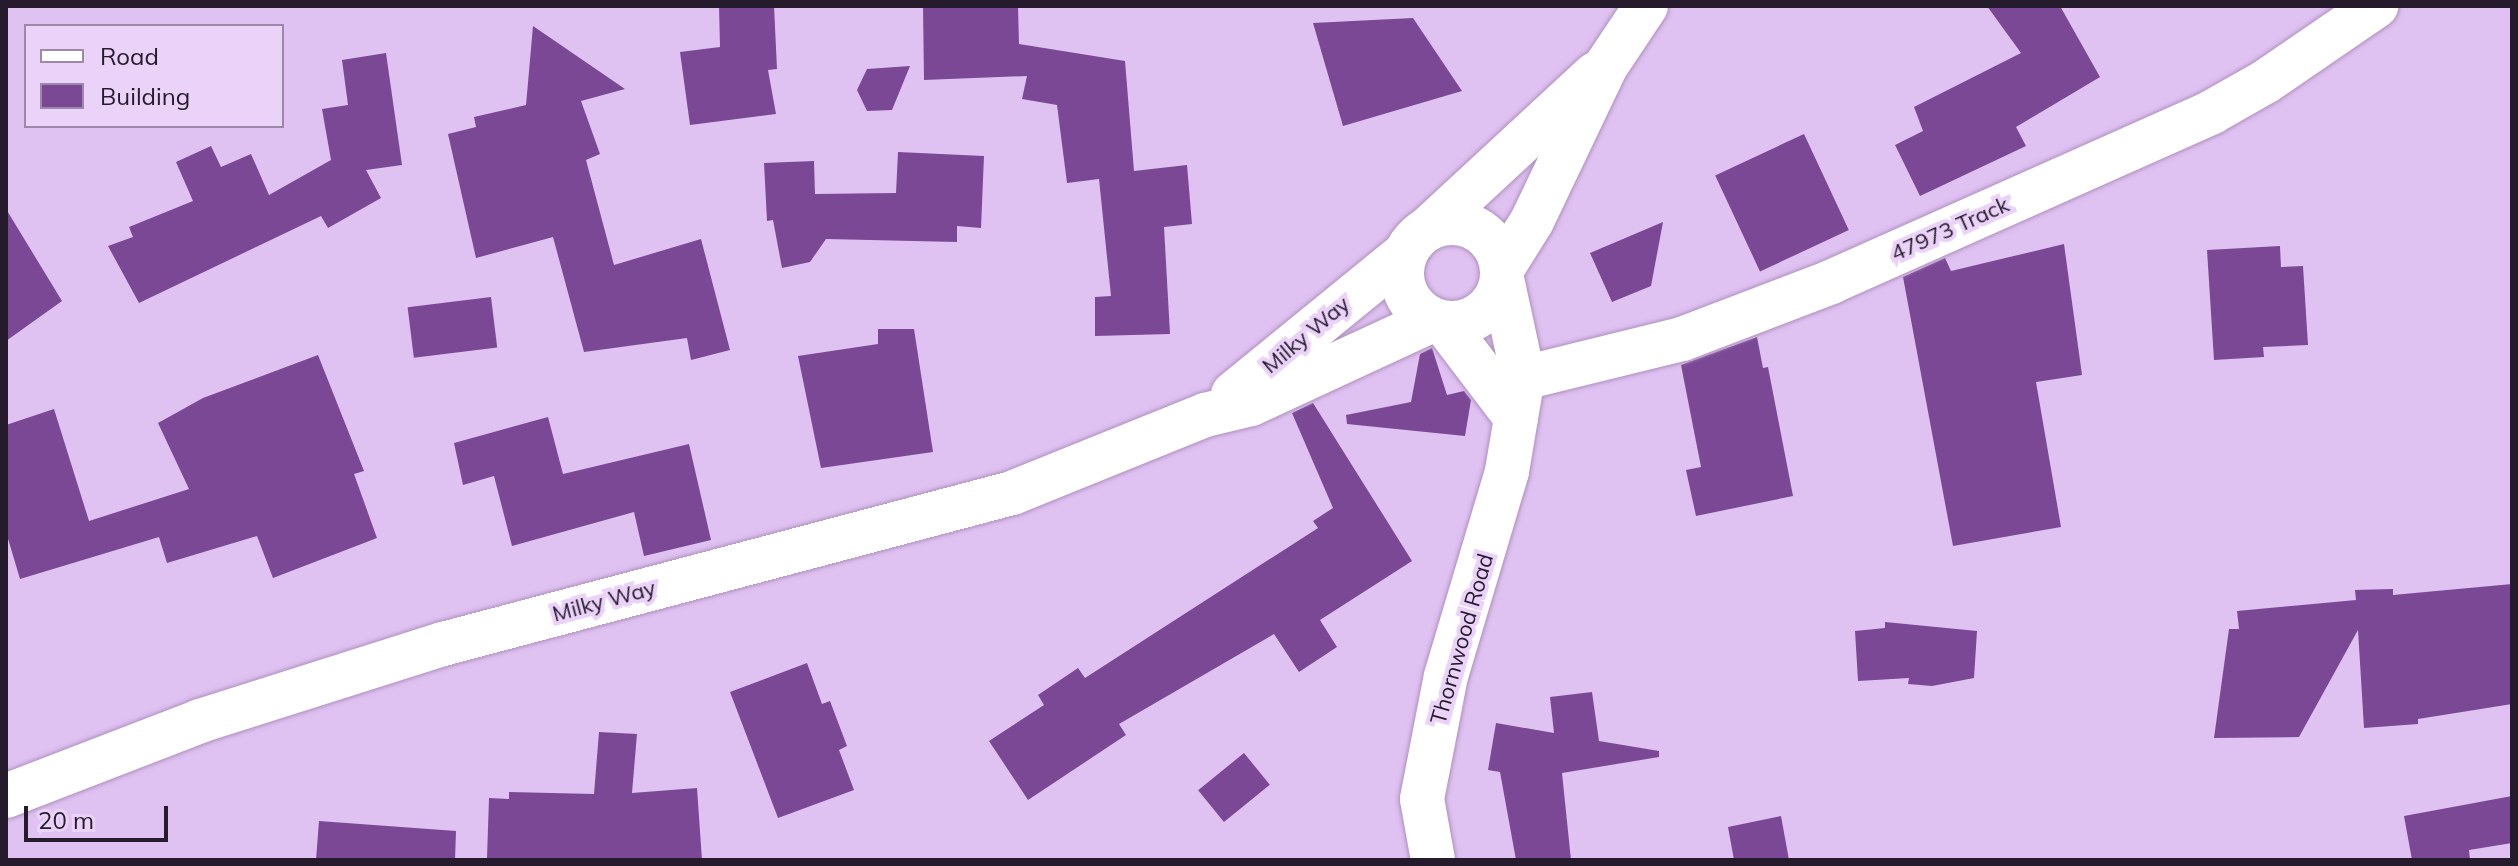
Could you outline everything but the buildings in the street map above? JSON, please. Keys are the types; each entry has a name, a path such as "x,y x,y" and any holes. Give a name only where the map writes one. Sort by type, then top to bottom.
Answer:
{"street":[{"name":"Milky Way","path":"1502,274 1532,221 1606,66 1646,6"},
{"name":"47973 Track","path":"1511,393 1682,339 1831,282 2212,112 2265,82 2376,6"},
{"name":"Milky Way","path":"1205,415 1418,240 1606,66"},
{"path":"1439,322 1482,313 1502,274 1497,251 1469,226 1418,240 1405,292 1417,310 1439,322 1511,393"},
{"name":"Thornwood Road","path":"1433,860 1422,799 1446,676 1483,568 1511,393 1502,274"},
{"name":"Milky Way","path":"6,796 200,721 443,644 1012,493 1205,415 1251,404 1439,322"}]}
